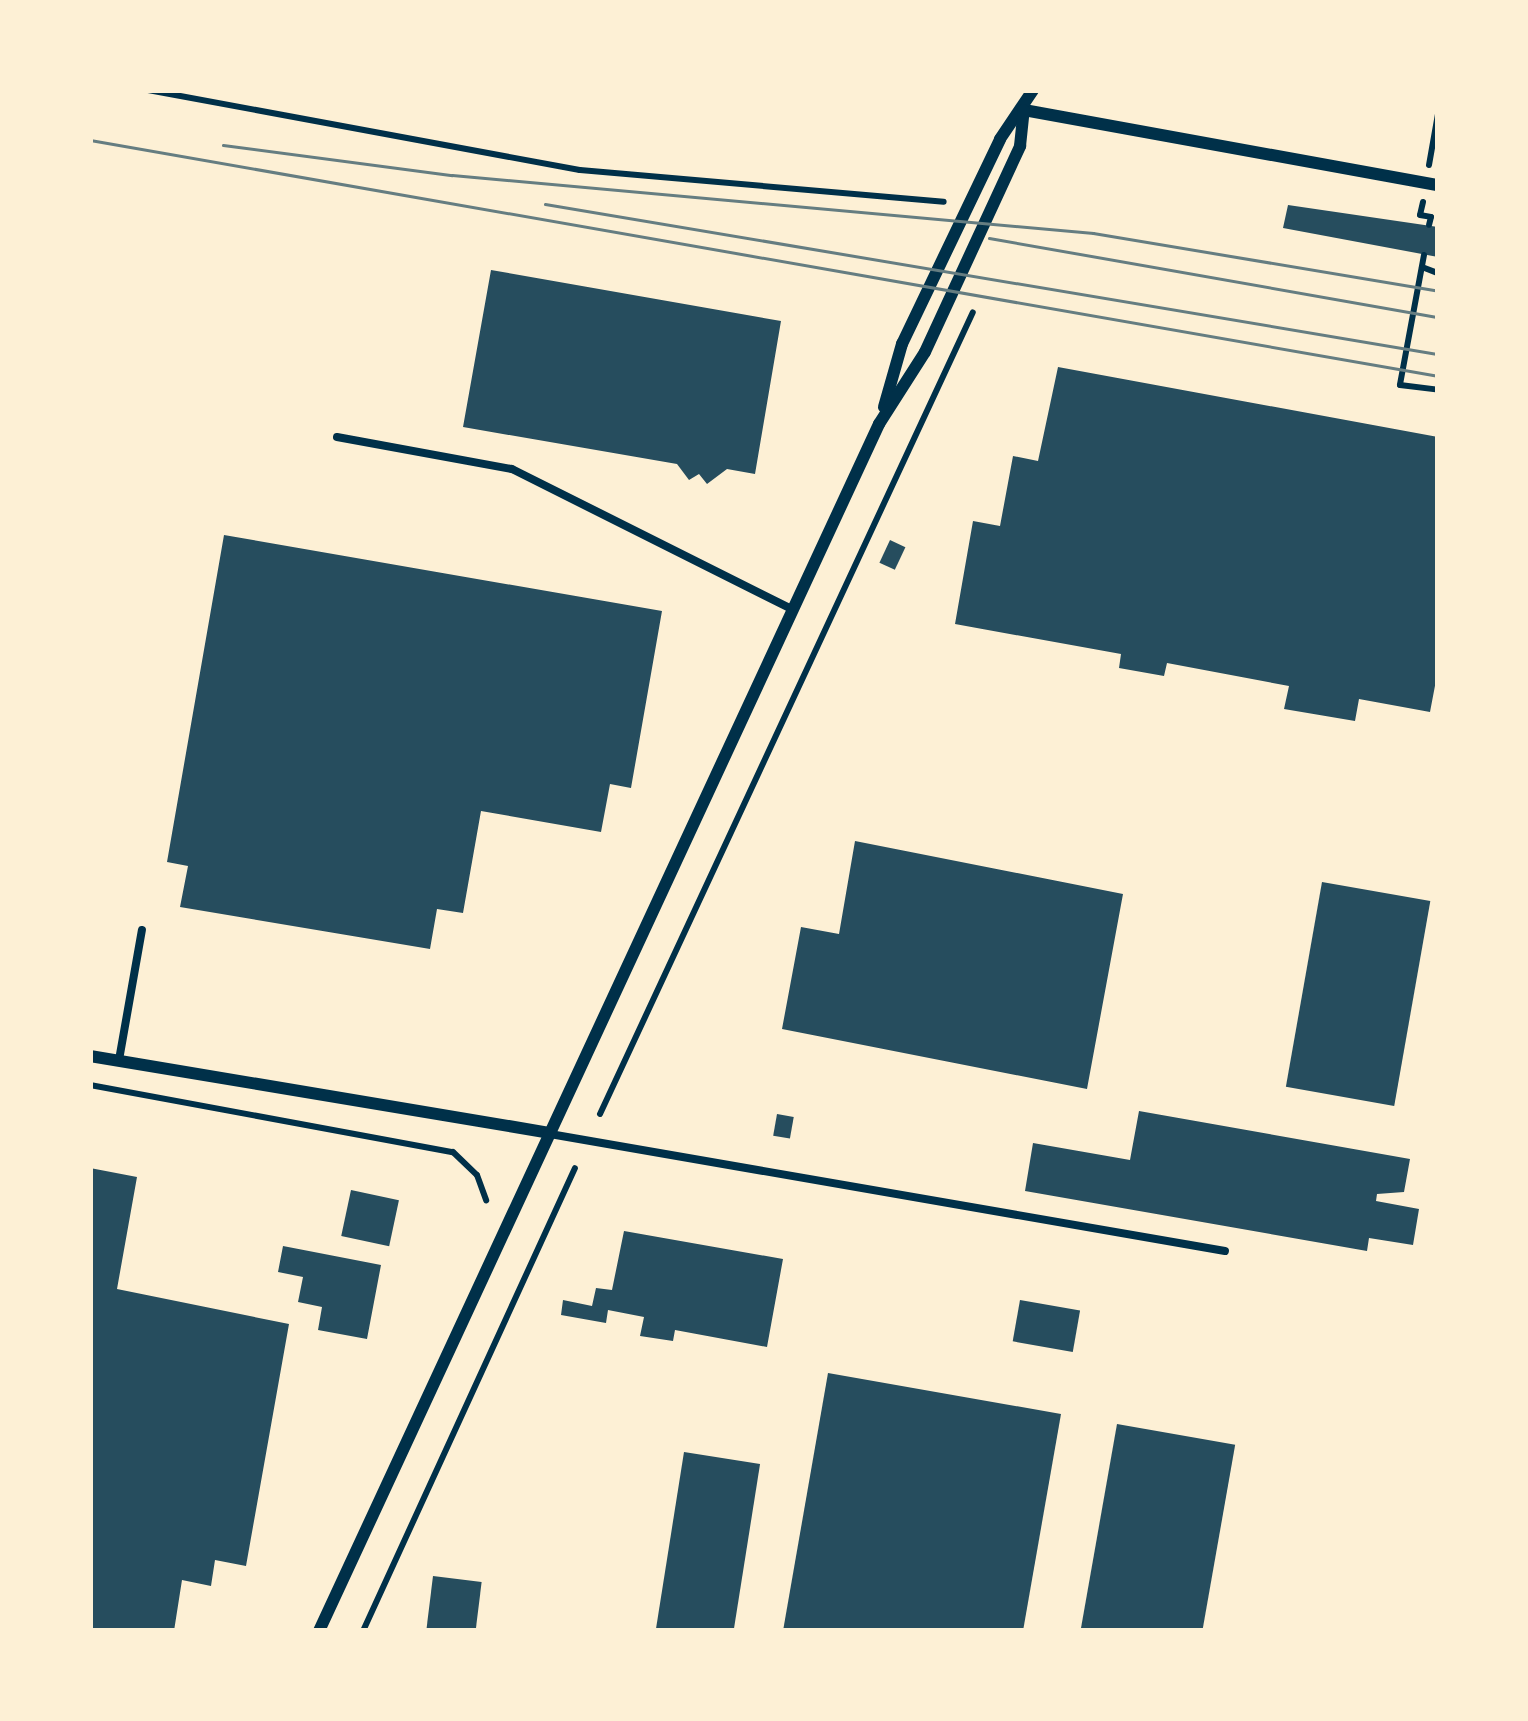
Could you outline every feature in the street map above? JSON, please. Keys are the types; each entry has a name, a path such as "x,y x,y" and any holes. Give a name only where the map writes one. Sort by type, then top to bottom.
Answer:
{"street":[{"path":"879,424 902,344 1000,139 1024,110 1033,90"},
{"path":"1024,110 1432,183"},
{"path":"320,1631 879,424 946,305 1020,146 1024,110"},
{"path":"90,1056 548,1133"}],"lane":[{"path":"337,437 512,469 792,609"},
{"path":"119,1061 142,930"},
{"path":"548,1133 1225,1251"}],"path":[{"path":"148,90 580,170 945,202"},
{"path":"1432,183 1438,114"},
{"path":"1424,255 1400,385 1438,390"},
{"path":"1422,267 1438,273"},
{"path":"600,1114 973,312"},
{"path":"90,1084 453,1152 477,1175 486,1200"},
{"path":"363,1631 575,1168"}],"building":[{"path":"1288,205 1438,227 1438,257 1283,228"},
{"path":"491,270 781,321 755,474 727,469 707,484 699,474 689,480 677,464 463,427"},
{"path":"1058,367 1438,437 1438,670 1430,712 1359,699 1355,721 1284,709 1289,686 1167,663 1164,676 1119,668 1121,654 955,624 973,521 1000,526 1013,456 1038,461"},
{"path":"224,535 662,611 631,788 610,784 601,832 481,811 463,913 437,909 430,949 180,907 188,866 167,862"},
{"path":"890,540 905,547 895,570 879,563"},
{"path":"855,841 1123,894 1087,1089 782,1029 801,927 839,934"},
{"path":"1322,882 1430,901 1394,1106 1286,1087"},
{"path":"1139,1111 1410,1159 1404,1192 1377,1194 1376,1201 1419,1209 1413,1245 1369,1238 1367,1251 1025,1191 1033,1143 1130,1160"},
{"path":"777,1114 794,1117 790,1139 773,1136"},
{"path":"90,1168 137,1177 117,1289 289,1324 246,1566 215,1560 211,1586 182,1580 174,1631 90,1631"},
{"path":"351,1190 399,1200 389,1246 341,1236"},
{"path":"624,1231 783,1259 767,1347 675,1330 673,1341 640,1336 644,1317 608,1310 606,1323 561,1315 563,1300 592,1306 596,1288 612,1290"},
{"path":"283,1246 381,1265 367,1339 318,1330 322,1307 298,1302 303,1277 278,1272"},
{"path":"1020,1300 1080,1311 1073,1352 1013,1341"},
{"path":"828,1373 1061,1414 1023,1631 783,1631"},
{"path":"1117,1424 1235,1445 1202,1631 1081,1631"},
{"path":"684,1452 760,1464 734,1631 656,1631"},
{"path":"433,1576 482,1582 476,1631 426,1631"}],"tram line":[{"path":"90,140 1438,376"},
{"path":"223,145 452,175 1093,233 1438,291"},
{"path":"545,204 1438,354"},
{"path":"989,238 1438,317"}]}
